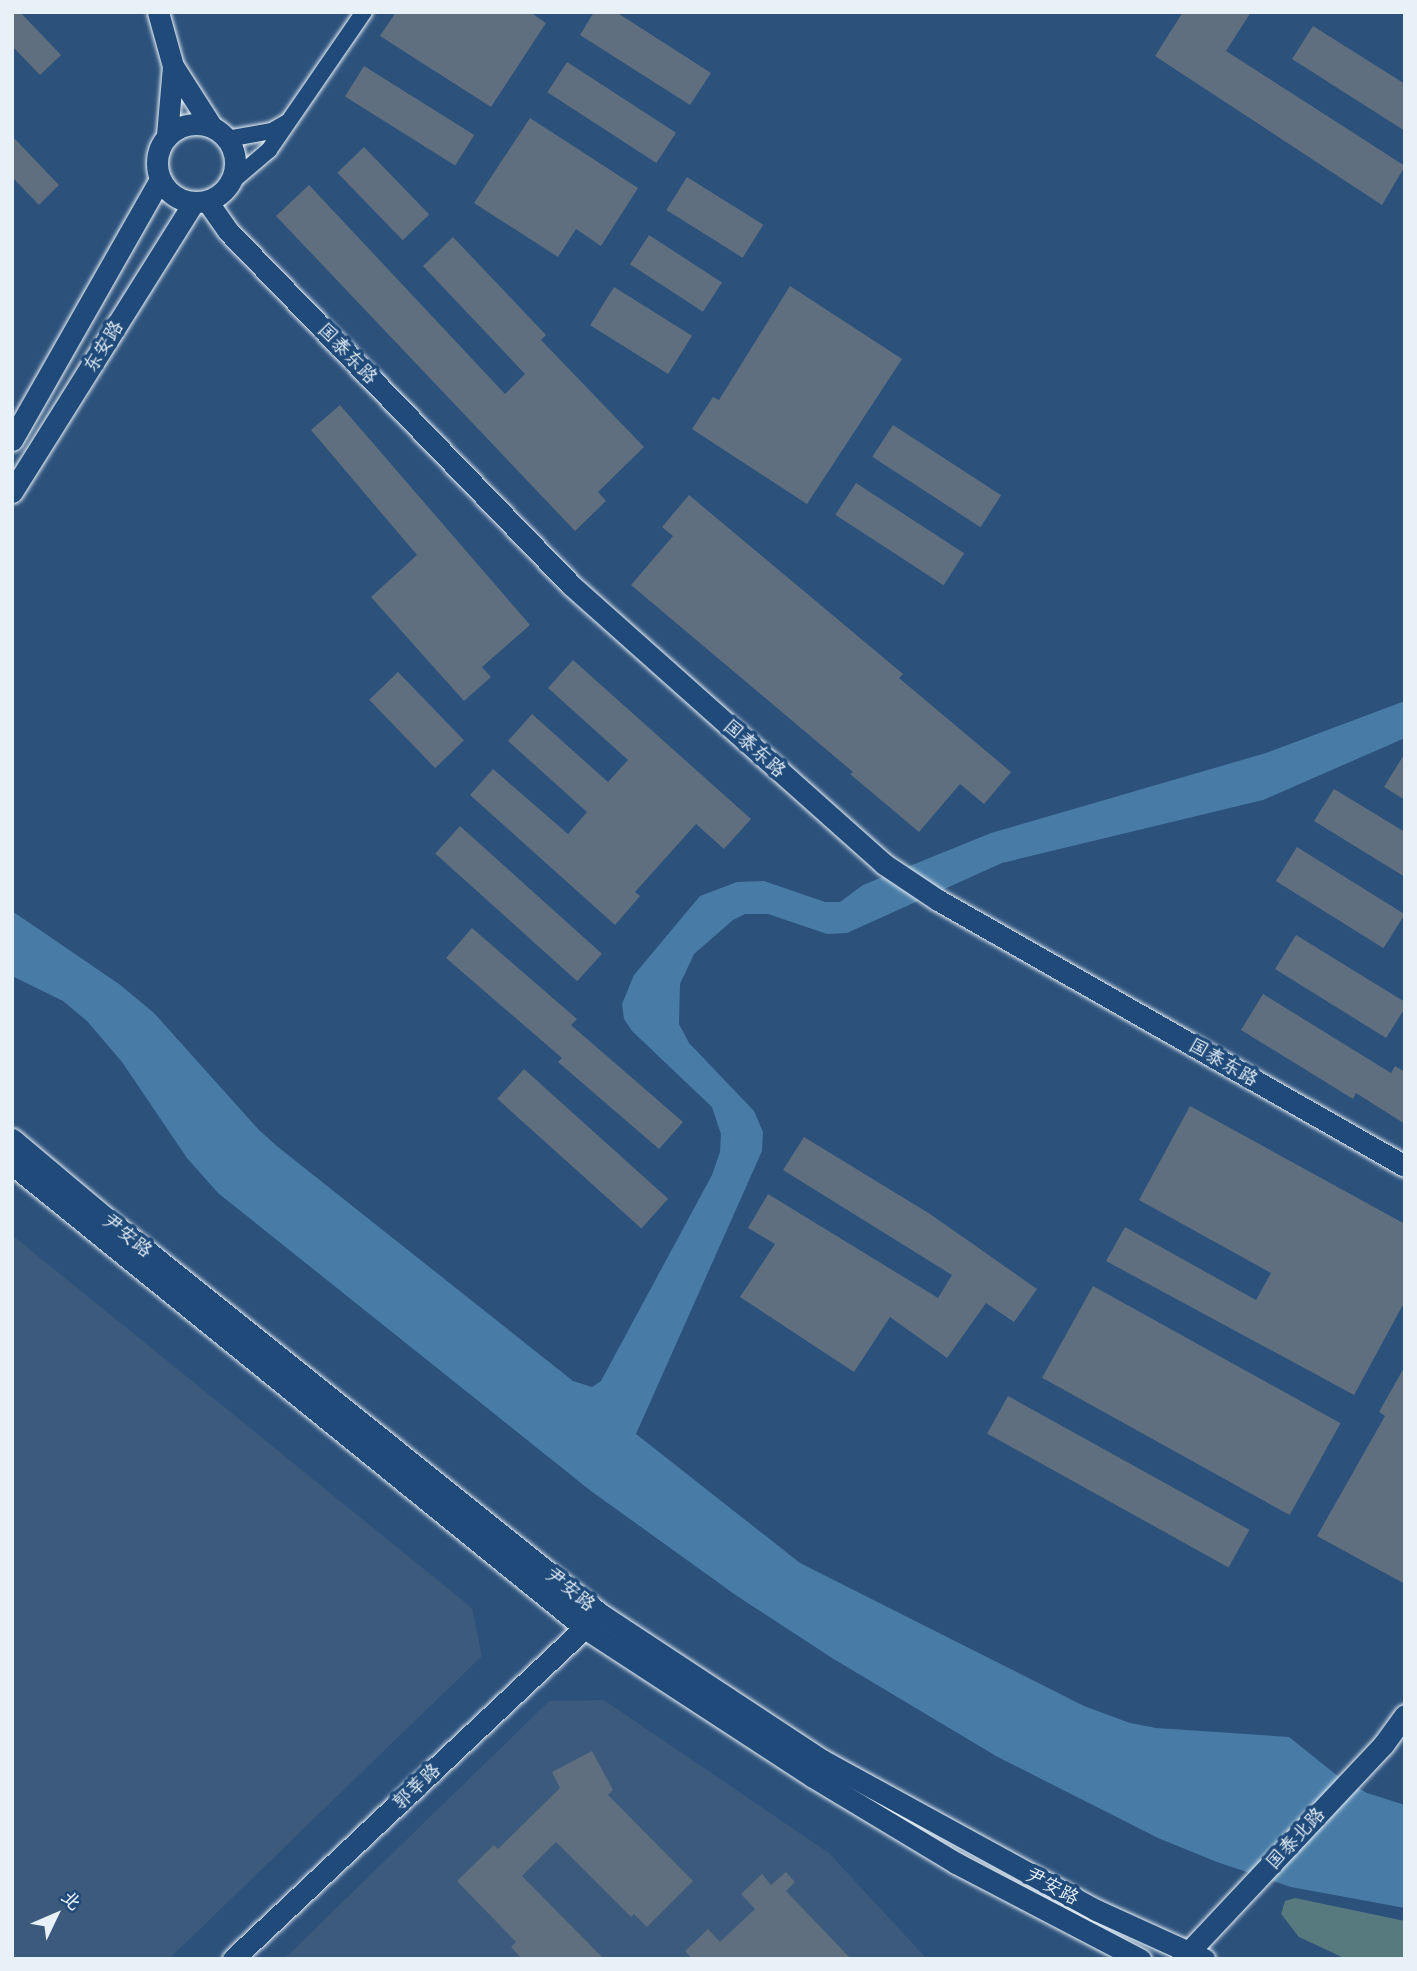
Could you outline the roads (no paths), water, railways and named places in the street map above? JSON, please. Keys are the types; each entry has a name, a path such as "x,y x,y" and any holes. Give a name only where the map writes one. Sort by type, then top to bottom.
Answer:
{"main road":[{"path":"158,12 173,66 235,159 234,173 228,185 219,195 201,201 180,199 160,180 157,156 167,135 173,66"},
{"path":"167,135 188,124 219,133"},
{"name":"东安路","path":"12,440 160,180"},
{"name":"东安路","path":"12,492 201,201"},
{"name":"国泰东路","path":"201,201 571,585 884,864 938,900 1405,1166"},
{"name":"尹安路","path":"12,1139 592,1621 822,1760 1096,1910 1191,1957 1211,1959"},
{"name":"尹安路","path":"12,1164 592,1621 813,1777 944,1856 1140,1959"},
{"name":"郭莘路","path":"233,1959 592,1621"},
{"name":"国泰北路","path":"1191,1957 1251,1887 1383,1745 1405,1715"}],"street":[{"path":"228,185 269,150 364,12"},
{"path":"219,133 272,131 292,120"}]}
